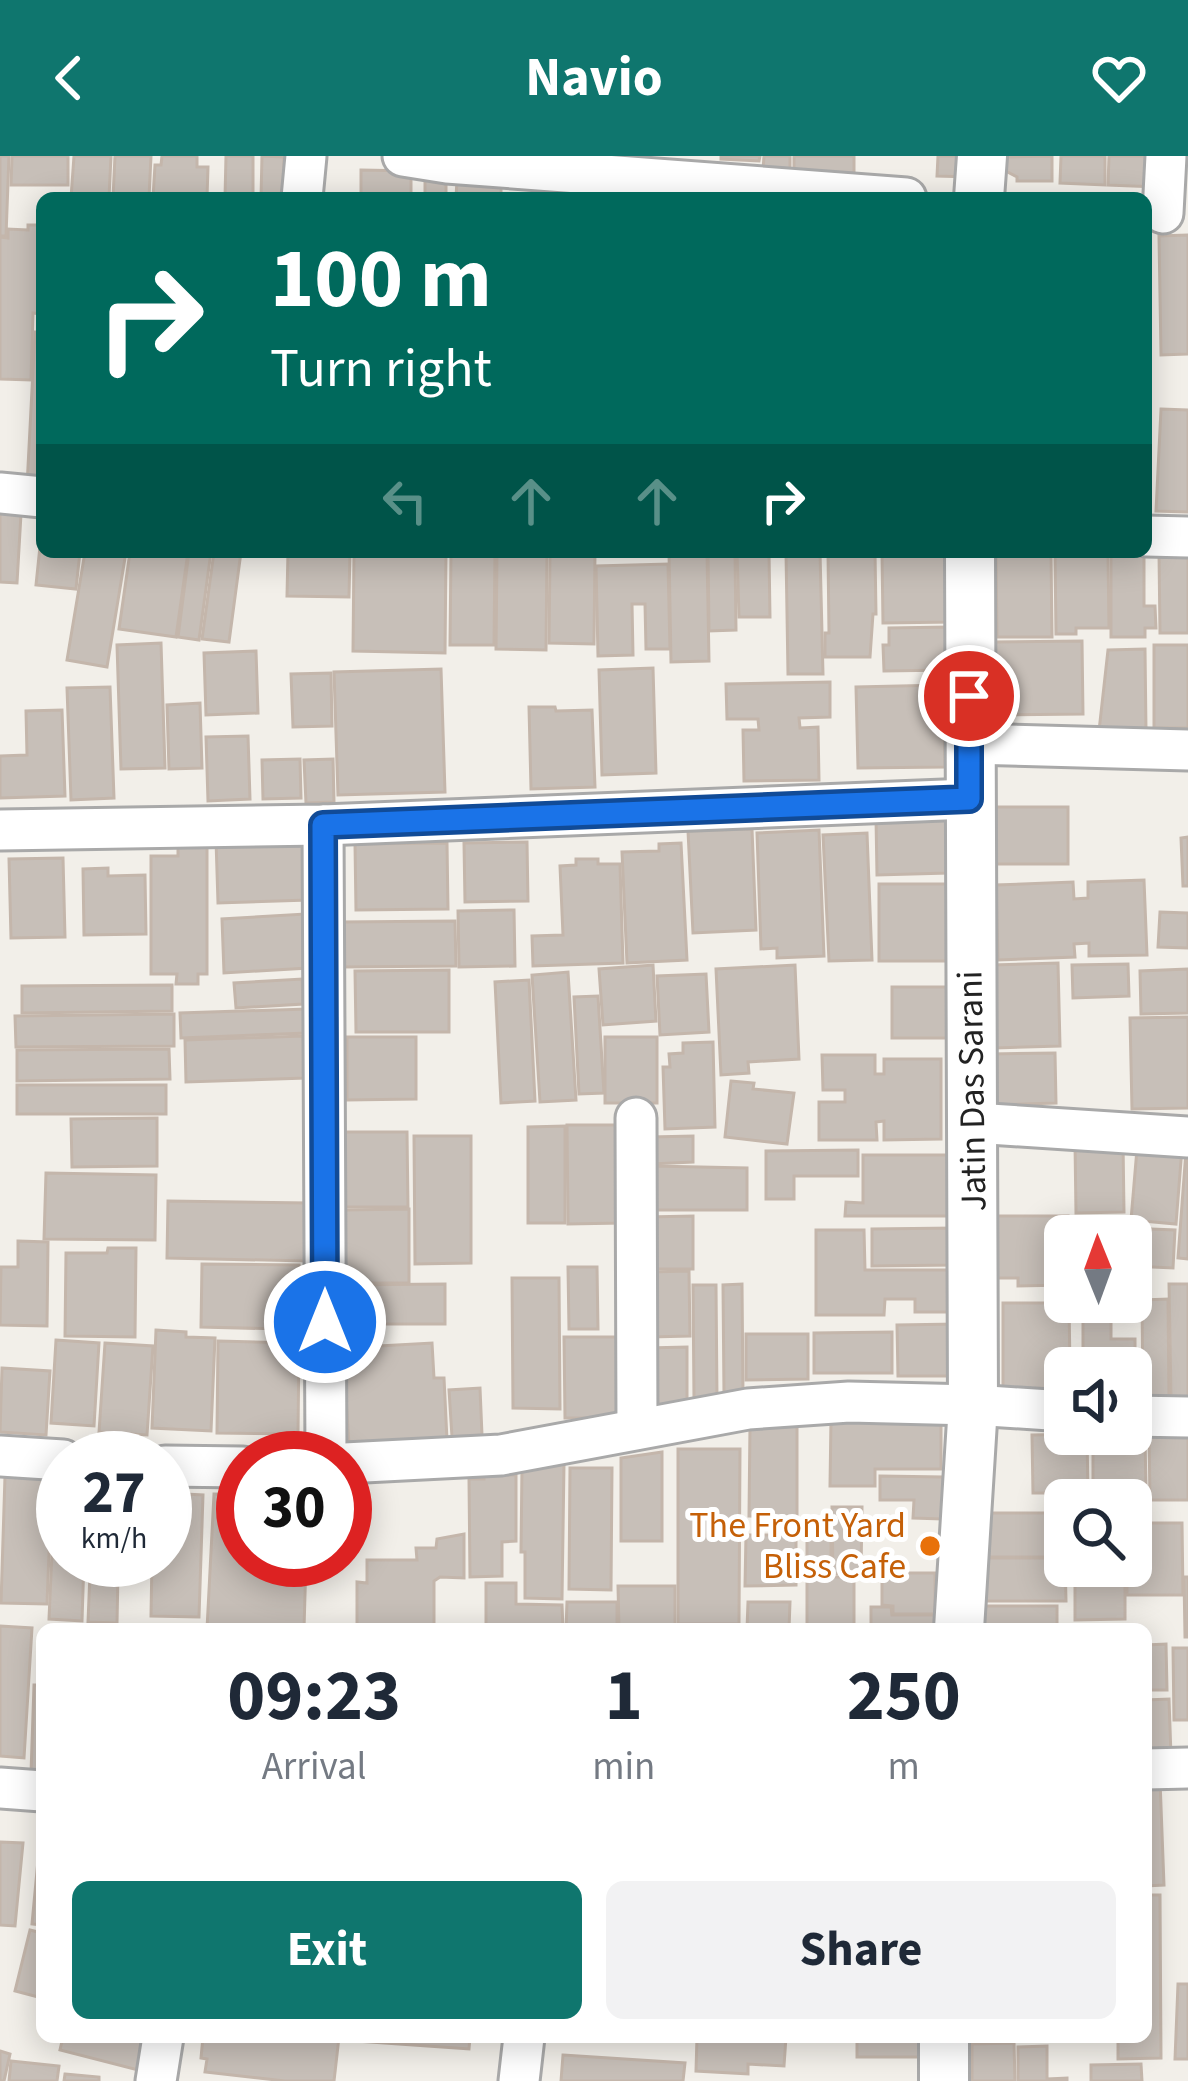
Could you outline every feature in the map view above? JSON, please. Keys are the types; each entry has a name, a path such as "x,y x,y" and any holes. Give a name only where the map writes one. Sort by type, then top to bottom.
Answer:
{"street":[{"path":"303,192 306,156"},
{"path":"403,156 826,192"},
{"path":"979,192 982,156"},
{"path":"1166,156 1166,214"},
{"path":"0,493 36,496"},
{"path":"1152,536 1188,537"},
{"name":"Jatin Das Sarani","path":"959,1623 973,1405 970,558"},
{"path":"969,743 1188,750"},
{"path":"0,830 323,825 969,799"},
{"path":"323,825 326,1431"},
{"path":"636,1118 637,1430"},
{"path":"974,1123 1188,1137"},
{"path":"372,1462 501,1455 748,1409 848,1402 1044,1410"},
{"path":"1152,1416 1188,1417"},
{"path":"0,1456 36,1458"},
{"path":"1152,1768 1188,1768"},
{"path":"0,1788 36,1791"},
{"path":"156,2081 162,2043"},
{"path":"519,2081 523,2043"},
{"path":"944,2043 944,2081"}],"building":[{"path":"0,156 9,156 6,236 0,236"},
{"path":"12,156 68,156 68,185 11,185"},
{"path":"74,156 111,156 109,192 71,192"},
{"path":"115,156 151,156 149,192 113,192"},
{"path":"162,156 197,156 197,167 208,167 207,192 153,192 155,165 161,165"},
{"path":"226,156 253,156 253,192 225,192"},
{"path":"262,156 284,157 283,192 261,192"},
{"path":"721,156 760,156 759,161"},
{"path":"764,156 790,156 790,171 763,170"},
{"path":"794,156 854,156 854,173 794,171"},
{"path":"938,156 970,156 970,177 937,176"},
{"path":"1052,156 1052,181 1017,181 1004,170 1004,157"},
{"path":"1061,156 1105,156 1105,185 1060,183"},
{"path":"1109,156 1156,156 1156,187 1108,185"},
{"path":"361,170 411,171 411,192 361,192"},
{"path":"457,179 501,180 501,192 456,192"},
{"path":"425,180 446,180 446,192 425,192"},
{"path":"28,225 36,225 31,380 0,379 0,237 8,238 8,229 28,230"},
{"path":"1188,235 1188,354 1161,355 1159,236"},
{"path":"35,332 36,332 36,487 27,486"},
{"path":"1161,409 1188,410 1188,512 1156,511"},
{"path":"0,512 21,514 17,583 0,582"},
{"path":"1159,553 1188,553 1188,633 1160,633"},
{"path":"39,558 79,558 76,589 36,585"},
{"path":"84,558 125,558 107,667 67,660"},
{"path":"129,558 187,558 176,637 119,629"},
{"path":"188,558 210,558 199,640 178,637"},
{"path":"213,558 240,558 229,642 202,639"},
{"path":"288,558 350,558 349,597 287,596"},
{"path":"354,558 446,558 445,653 353,651"},
{"path":"451,558 495,558 494,645 450,645"},
{"path":"497,558 547,558 546,650 496,649"},
{"path":"550,558 595,558 594,644 549,643"},
{"path":"669,558 707,558 709,661 671,662"},
{"path":"708,558 735,558 736,630 709,631"},
{"path":"737,558 769,558 770,617 739,617"},
{"path":"786,558 820,558 823,674 788,674"},
{"path":"828,558 875,558 876,614 870,657 825,657 825,633 829,633"},
{"path":"882,558 952,558 953,622 883,623"},
{"path":"996,558 1051,558 1052,637 997,637"},
{"path":"1055,558 1108,558 1109,628 1076,628 1076,634 1056,634"},
{"path":"1111,558 1144,558 1144,606 1155,606 1156,628 1145,628 1145,637 1111,637"},
{"path":"668,564 670,649 646,649 645,604 632,604 633,655 598,656 596,566"},
{"path":"949,627 950,670 884,671 883,645 889,645 889,628"},
{"path":"1082,641 1083,714 994,715 994,642"},
{"path":"161,643 165,768 121,769 117,645"},
{"path":"1154,645 1188,645 1188,728 1154,728"},
{"path":"1145,649 1146,731 1099,731 1108,650"},
{"path":"256,651 258,713 206,715 204,653"},
{"path":"653,668 656,773 602,775 599,670"},
{"path":"441,669 445,792 338,795 334,672"},
{"path":"331,673 332,726 293,727 291,674"},
{"path":"830,682 830,717 799,718 800,728 818,727 819,780 744,781 743,730 759,730 758,719 727,719 726,684"},
{"path":"943,685 945,767 858,768 856,687"},
{"path":"110,687 114,798 71,800 67,688"},
{"path":"200,703 202,768 169,769 167,705"},
{"path":"529,707 592,710 595,787 531,789"},
{"path":"62,710 65,796 0,798 0,756 27,755 26,711"},
{"path":"248,736 250,799 208,801 206,737"},
{"path":"300,759 301,798 263,799 262,760"},
{"path":"333,759 334,802 306,803 304,760"},
{"path":"991,807 1068,807 1068,864 991,864"},
{"path":"947,817 948,873 877,875 876,818"},
{"path":"752,829 756,930 693,933 688,831"},
{"path":"819,830 824,956 777,958 777,948 761,949 757,833"},
{"path":"867,833 872,960 829,961 823,835"},
{"path":"305,837 308,900 218,903 216,840"},
{"path":"1188,837 1188,886 1183,886 1181,838"},
{"path":"527,842 528,901 465,902 464,843"},
{"path":"447,843 448,909 356,910 355,844"},
{"path":"681,843 687,960 627,963 622,852 659,851 659,844"},
{"path":"178,847 207,847 207,974 198,974 198,984 176,984 177,974 151,974 151,856 178,856"},
{"path":"63,858 65,937 11,938 9,859"},
{"path":"576,859 620,864 623,963 533,966 532,936 563,935 560,866 576,865"},
{"path":"108,868 108,876 145,875 146,934 84,935 83,869"},
{"path":"1144,880 1147,955 1089,956 1089,943 1074,944 1075,957 998,960 996,885 1073,882 1074,899 1088,898 1088,882"},
{"path":"879,884 948,884 948,961 879,961"},
{"path":"514,910 515,966 459,967 458,911"},
{"path":"1160,912 1188,913 1188,948 1158,947"},
{"path":"305,914 308,968 224,973 222,919"},
{"path":"455,921 456,966 342,967 341,922"},
{"path":"1058,963 1060,1046 995,1048 993,965"},
{"path":"1128,964 1129,996 1073,998 1072,965"},
{"path":"653,965 656,1021 603,1025 599,969"},
{"path":"795,965 799,1059 748,1062 749,1073 721,1075 716,969"},
{"path":"1188,969 1188,1013 1141,1014 1140,971"},
{"path":"449,970 449,1032 356,1032 355,971"},
{"path":"568,972 576,1100 540,1102 532,975"},
{"path":"706,974 709,1032 660,1035 657,976"},
{"path":"302,979 303,1004 236,1008 234,983"},
{"path":"529,980 535,1101 501,1103 495,982"},
{"path":"172,985 172,1011 22,1013 22,986"},
{"path":"892,987 949,987 949,1038 892,1038"},
{"path":"598,996 604,1093 579,1094 574,997"},
{"path":"307,1009 308,1033 181,1038 180,1013"},
{"path":"174,1014 174,1046 16,1047 15,1016"},
{"path":"1188,1017 1188,1108 1132,1109 1130,1018"},
{"path":"303,1036 305,1078 186,1082 185,1040"},
{"path":"347,1037 416,1037 416,1099 347,1100"},
{"path":"605,1037 657,1037 657,1103 605,1103"},
{"path":"713,1042 715,1127 665,1129 663,1067 670,1067 669,1054 683,1053 683,1043"},
{"path":"169,1049 170,1079 17,1081 17,1050"},
{"path":"1055,1053 1056,1103 993,1105 992,1054"},
{"path":"822,1055 875,1055 875,1074 884,1074 884,1059 941,1059 941,1139 884,1140 884,1121 876,1122 877,1140 819,1140 819,1102 845,1102 845,1090 823,1090"},
{"path":"731,1081 754,1083 753,1089 794,1093 787,1144 725,1137"},
{"path":"17,1085 166,1085 166,1114 17,1114"},
{"path":"157,1118 157,1166 72,1167 71,1119"},
{"path":"567,1125 622,1125 622,1223 568,1224"},
{"path":"565,1126 565,1223 528,1223 528,1127"},
{"path":"344,1132 407,1132 408,1207 345,1207"},
{"path":"414,1136 471,1136 471,1263 415,1264"},
{"path":"693,1136 693,1162 651,1164 651,1137"},
{"path":"1123,1142 1124,1212 1076,1213 1075,1143"},
{"path":"1182,1148 1176,1224 1152,1222 1152,1215 1131,1215 1137,1149"},
{"path":"858,1150 858,1176 794,1176 794,1199 766,1199 766,1151"},
{"path":"1188,1152 1188,1259 1178,1258"},
{"path":"863,1155 956,1155 956,1216 845,1216 846,1202 863,1203"},
{"path":"653,1166 747,1168 747,1210 653,1210"},
{"path":"46,1173 156,1175 155,1240 44,1239"},
{"path":"168,1201 308,1203 307,1261 167,1258"},
{"path":"409,1209 409,1283 343,1283 343,1210"},
{"path":"693,1216 693,1269 647,1269 647,1217"},
{"path":"993,1216 1044,1216 1044,1285 1018,1286 1018,1278 993,1278"},
{"path":"954,1228 954,1265 872,1266 872,1229"},
{"path":"1152,1229 1175,1230 1173,1268 1152,1267"},
{"path":"816,1230 864,1230 865,1270 949,1270 950,1312 915,1312 915,1299 885,1299 884,1315 816,1315"},
{"path":"18,1241 48,1242 47,1326 0,1325 1,1267 18,1267"},
{"path":"108,1248 136,1248 135,1337 65,1336 66,1253 107,1253"},
{"path":"202,1264 299,1265 298,1307 281,1307 281,1329 201,1327"},
{"path":"568,1267 597,1267 598,1329 569,1329"},
{"path":"689,1271 690,1336 650,1337 649,1272"},
{"path":"512,1278 559,1278 560,1409 513,1408"},
{"path":"445,1284 445,1324 340,1324 340,1285"},
{"path":"742,1284 743,1395 724,1394 723,1285"},
{"path":"1169,1284 1188,1284 1188,1397 1171,1397"},
{"path":"693,1285 716,1285 717,1398 694,1398"},
{"path":"1168,1299 1169,1396 1152,1396 1152,1347 1142,1347 1142,1323 1152,1323 1152,1300"},
{"path":"1003,1303 1044,1303 1044,1323 1069,1323 1070,1347 1044,1347 1044,1388 1003,1389"},
{"path":"1083,1323 1111,1323 1111,1339 1135,1339 1135,1347 1083,1347"},
{"path":"956,1324 956,1376 898,1376 897,1325"},
{"path":"156,1330 215,1338 211,1431 152,1428"},
{"path":"892,1332 892,1373 814,1373 814,1333"},
{"path":"746,1334 808,1334 808,1379 746,1380"},
{"path":"564,1337 626,1337 627,1418 565,1418"},
{"path":"56,1340 99,1343 94,1426 51,1423"},
{"path":"218,1341 299,1343 298,1431 217,1431"},
{"path":"105,1343 153,1346 147,1431 99,1431"},
{"path":"432,1343 434,1378 444,1378 447,1440 372,1444 372,1431 348,1431 343,1348"},
{"path":"687,1347 687,1406 647,1407 647,1348"},
{"path":"2,1368 50,1371 46,1431 0,1432"},
{"path":"480,1388 482,1435 452,1437 449,1390"},
{"path":"831,1419 941,1420 941,1469 875,1469 875,1486 830,1486"},
{"path":"750,1425 797,1425 797,1517 749,1516"},
{"path":"1152,1433 1188,1433 1188,1500 1152,1500"},
{"path":"1032,1435 1044,1435 1044,1455 1087,1455 1088,1479 1044,1479 1044,1493 1033,1493"},
{"path":"678,1449 740,1449 739,1623 678,1623"},
{"path":"662,1452 662,1541 621,1541 621,1458"},
{"path":"1093,1455 1145,1455 1146,1479 1093,1479"},
{"path":"564,1464 562,1599 525,1598 522,1467"},
{"path":"570,1468 612,1468 611,1590 569,1589"},
{"path":"484,1475 516,1475 516,1541 502,1542 502,1576 470,1577 469,1479 484,1479"},
{"path":"5,1476 36,1477 36,1587 48,1587 47,1604 1,1603"},
{"path":"880,1476 943,1477 942,1519 913,1518 914,1500 880,1500"},
{"path":"192,1494 203,1495 199,1617 151,1616 152,1587 192,1587"},
{"path":"214,1494 216,1587 305,1587 304,1623 207,1623"},
{"path":"832,1507 862,1507 861,1574 833,1574"},
{"path":"988,1513 1044,1513 1044,1557 989,1557"},
{"path":"1152,1523 1182,1523 1183,1595 1127,1595 1127,1587 1152,1587"},
{"path":"807,1528 831,1528 831,1574 807,1574"},
{"path":"464,1534 464,1578 434,1581 434,1623 357,1623 357,1587 372,1587 372,1560 417,1560 416,1548 436,1548 437,1539"},
{"path":"746,1535 796,1535 796,1585 745,1586"},
{"path":"977,1558 1044,1558 1044,1587 1066,1587 1066,1601 977,1601"},
{"path":"882,1573 935,1573 935,1614 893,1614 893,1606 882,1605"},
{"path":"807,1577 854,1577 854,1623 807,1623"},
{"path":"1184,1577 1188,1577 1188,1637 1185,1637"},
{"path":"486,1583 516,1583 516,1604 562,1605 563,1623 486,1623"},
{"path":"618,1586 675,1586 675,1623 619,1623"},
{"path":"50,1587 83,1587 82,1621 49,1619"},
{"path":"89,1587 118,1587 117,1623 88,1622"},
{"path":"1075,1587 1125,1587 1125,1619 1075,1620"},
{"path":"567,1602 617,1602 617,1623 566,1623"},
{"path":"748,1602 790,1602 789,1623 747,1623"},
{"path":"981,1606 1057,1606 1057,1623 981,1623"},
{"path":"871,1607 891,1607 892,1615 935,1615 935,1623 871,1623"},
{"path":"0,1626 32,1628 24,1758 0,1756"},
{"path":"1166,1644 1167,1690 1152,1690 1152,1645"},
{"path":"1173,1648 1188,1648 1188,1720 1174,1720"},
{"path":"34,1685 36,1685 36,1774 31,1774"},
{"path":"1169,1699 1171,1756 1152,1757 1152,1700"},
{"path":"1160,1780 1164,1885 1152,1886 1152,1781"},
{"path":"0,1842 23,1843 15,1926 0,1925"},
{"path":"1152,1895 1160,1895 1161,2058 1118,2059 1118,2043 1152,2043"},
{"path":"30,1930 36,1932 36,1996 15,1991"},
{"path":"1178,1984 1188,1984 1188,2059 1175,2059"},
{"path":"62,2043 145,2043 138,2070 60,2050"},
{"path":"202,2043 338,2043 334,2081 205,2072 207,2059 201,2058"},
{"path":"385,2043 470,2043 469,2049"},
{"path":"697,2043 786,2043 784,2066 748,2064 748,2074 696,2071"},
{"path":"857,2043 924,2043 923,2057 857,2057"},
{"path":"1014,2043 1015,2081 972,2081 972,2044"},
{"path":"1047,2046 1047,2079 1067,2081 1018,2081 1018,2047"},
{"path":"0,2051 10,2054 4,2081 0,2081"},
{"path":"563,2055 685,2063 683,2081 561,2081"},
{"path":"11,2061 59,2066 57,2081 9,2081"},
{"path":"1141,2064 1142,2081 1091,2081 1091,2065"},
{"path":"65,2074 99,2077 99,2081 64,2081"}],"place":[{"name":"The Front Yard Bliss Cafe","path":"930,1546"}],"route":[{"path":"325,1322 323,825 969,799 969,696"}]}
